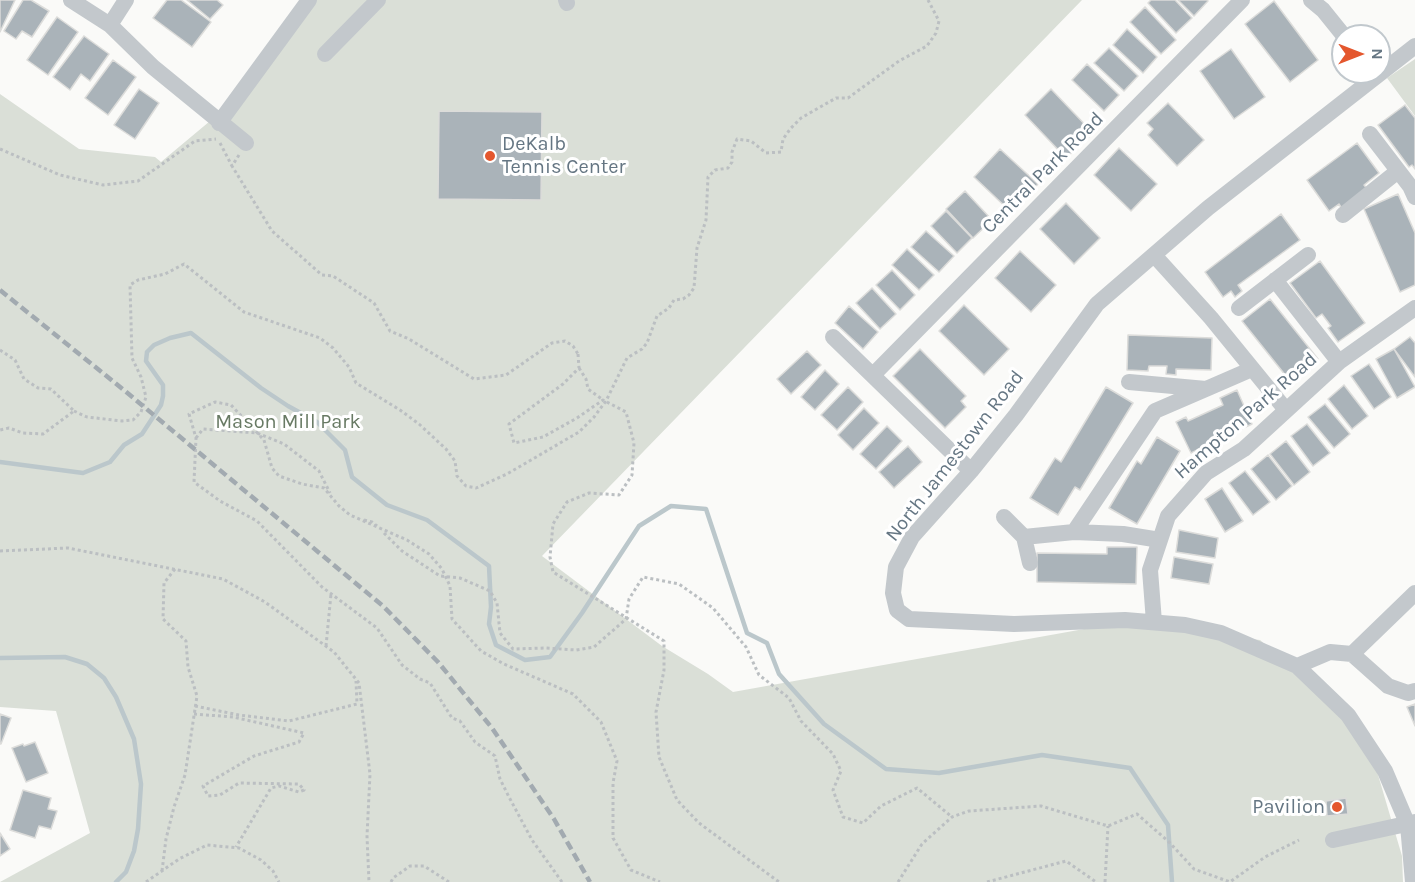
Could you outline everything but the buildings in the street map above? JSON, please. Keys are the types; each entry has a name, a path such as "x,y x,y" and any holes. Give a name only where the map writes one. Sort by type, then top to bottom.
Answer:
{"street":[{"path":"71,0 110,25 153,67 246,143"},
{"path":"110,25 126,0"},
{"path":"219,123 309,0"},
{"path":"325,54 378,0"},
{"name":"Central Park Road","path":"873,375 1242,0"},
{"path":"1322,3 1336,24"},
{"name":"North Jamestown Road","path":"1391,62 1415,46"},
{"name":"North Jamestown Road","path":"1362,84 1208,208 1097,304 1016,415 971,471 912,537 896,567 892,593 897,610 909,619 1014,624 1125,620 1185,625 1221,633 1297,666 1348,715 1385,771 1411,824 1413,882"},
{"path":"1370,134 1410,186 1415,197"},
{"path":"1343,215 1398,171"},
{"path":"1154,255 1211,318 1286,410"},
{"path":"1239,308 1308,255"},
{"path":"1275,280 1339,362"},
{"name":"Hampton Park Road","path":"1154,622 1150,570 1168,516 1206,473 1244,449 1339,362 1415,308"},
{"path":"833,337 971,471"},
{"path":"1074,532 1155,411 1252,369"},
{"path":"1129,382 1206,389"},
{"path":"1004,516 1024,537 1030,563"},
{"path":"1024,537 1074,532 1123,534 1160,540"},
{"path":"1352,654 1415,593"},
{"path":"1297,666 1330,652 1352,654 1388,686 1408,693 1415,691"},
{"path":"1333,840 1411,824"}],"path":[{"path":"0,350 15,360 24,379 38,388 51,389 74,411 87,417 133,420 141,412 146,397 141,377 132,358 130,285 138,280 165,274 184,264 244,312 320,338 333,348 356,383 419,424 446,449 454,461 457,476 466,486 476,488 550,450 579,432 604,400 627,358 647,343 657,316 669,308 674,300 683,299 689,295 694,288 697,248 706,220 708,177 715,170 728,168 732,162 732,152 737,139 751,141 766,153 781,152 783,139 801,118 836,98 848,98 899,61 927,46 936,33 939,21 928,0"},
{"path":"0,148 60,175 103,185 138,181 195,141 218,139 272,231 322,275 333,276 374,303 390,331 409,339 474,379 506,375 552,343 565,341 573,346 578,354 579,369 586,379 588,389 626,412 634,443 632,475 619,495 589,493 567,502 553,524 550,556 553,572 664,642 664,670 656,711 659,757 677,800 699,824 779,882"},
{"path":"232,166 246,143"},
{"path":"579,369 563,384 509,424 514,443 543,437 604,400"},
{"path":"562,882 532,840 509,797 500,779 495,756 475,742 460,721 452,718 430,683 420,679 402,664 377,628 322,587 257,520 220,501 194,482 196,438 189,414 215,402 231,405 264,440 272,468 279,476 302,484 324,488 350,515 407,540 429,554 442,569 450,586 452,619 481,651 504,664 573,694 601,722 617,761 613,783 613,838 631,870 660,882"},
{"path":"0,430 9,428 22,433 43,434 74,411"},
{"path":"196,438 203,429 257,433 284,444 319,471 334,500"},
{"path":"380,530 402,551 440,576 460,578 490,591 497,603 500,633 513,650 545,648 576,650 594,647 626,619 629,599 643,577 679,584 714,608 746,647 759,675 789,698 801,721 833,754 841,771 833,790 843,817 863,823 881,807 917,788 952,817"},
{"path":"0,551 68,548 223,579 265,602 334,652 359,683 370,774 367,836 369,882"},
{"path":"162,871 171,818 185,775 197,696 188,667 186,641 163,620 164,583 176,569"},
{"path":"326,647 331,594"},
{"path":"195,706 239,716 289,721 357,704 356,679"},
{"path":"194,714 234,717 304,733 299,742 254,756 203,786 208,796 220,795 239,783 299,784 304,790 299,792 279,786 271,788 236,847"},
{"path":"898,882 922,844 952,817 969,811 1041,806 1108,826 1137,814 1169,842 1194,869 1230,882 1265,857 1299,840"},
{"path":"1105,882 1108,826"},
{"path":"146,882 179,859 207,845 238,848 261,860 273,871 279,882"},
{"path":"987,882 1066,861 1096,882"},
{"path":"392,882 393,878 410,866 424,866 449,882"}],"green space":[{"name":"Mason Mill Park","path":"315,0 1082,0 542,556 662,646 733,692 1112,624 1260,640 1331,699 1376,768 1402,856 1403,882 0,882 90,833 56,711 0,707 0,94 79,149 155,157 161,162 222,111"},
{"path":"1415,59 1415,116 1391,83 1391,75"}],"waterway":[{"path":"0,462 83,473 110,462 124,445 142,434 161,405 163,385 146,361 147,352 154,345 170,338 191,333 261,388 317,422 345,450 352,477 387,505 427,520 489,566 491,607 489,624 496,645 525,660 550,657 639,526 671,506 706,509 747,633 767,643 779,674 824,724 886,769 939,773 1042,755 1130,768 1168,825 1172,882"},
{"path":"0,658 65,657 87,664 104,678 116,697 134,739 141,784 134,851 126,872 116,882"}],"railway":[{"path":"0,290 383,606 438,662 492,728 554,819 590,882"}],"place":[{"name":"DeKalb Tennis Center","path":"490,156"},
{"name":"Pavilion","path":"1337,807"}]}
